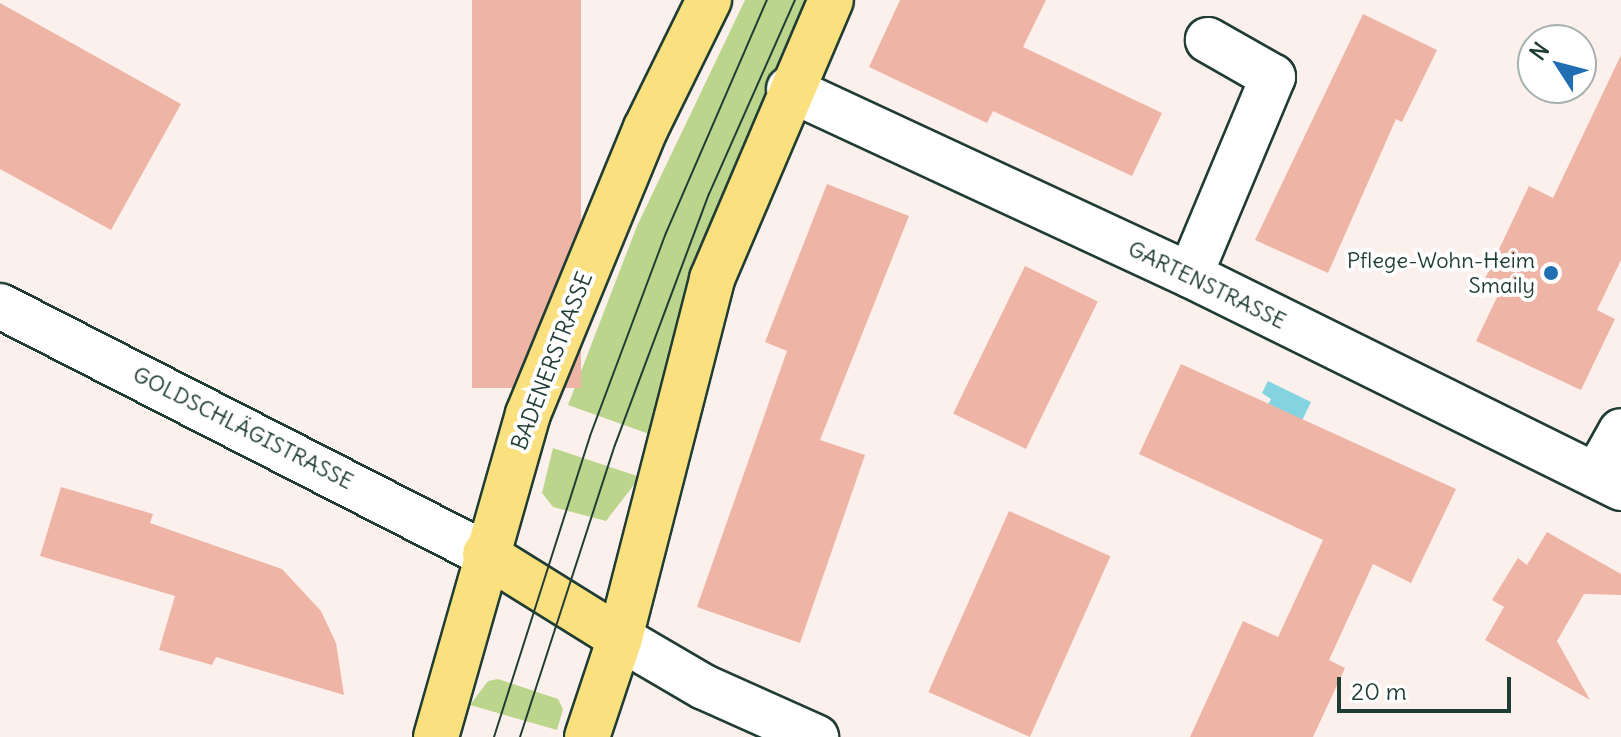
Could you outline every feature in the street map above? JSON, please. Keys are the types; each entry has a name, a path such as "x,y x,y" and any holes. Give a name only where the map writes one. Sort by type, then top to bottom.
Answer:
{"main road":[{"name":"BADENERSTRASSE","path":"436,737 485,554 545,372 646,128 709,0"},
{"path":"587,737 620,638 712,279 789,89 831,0"},
{"path":"485,554 620,638"}],"street":[{"path":"1190,275 1273,77 1208,40"},
{"name":"GARTENSTRASSE","path":"789,89 1190,275 1609,481"},
{"name":"GOLDSCHLÄGISTRASSE","path":"0,306 485,554"},
{"path":"1609,481 1621,431"},
{"path":"620,638 704,687 816,737"}],"green space":[{"path":"745,0 811,0 652,435 568,405 637,226"},
{"path":"553,448 640,477 606,521 553,507 542,493"},
{"path":"498,679 558,699 563,709 557,730 470,705 488,681"}],"water":[{"path":"1268,381 1311,402 1277,472 1243,455 1271,399 1262,393"}],"building":[{"path":"472,0 581,0 581,388 472,388"},
{"path":"900,0 1046,0 1023,47 1162,113 1132,176 993,111 987,123 869,67"},
{"path":"0,3 181,104 111,230 0,169"},
{"path":"1363,14 1437,50 1402,122 1396,119 1328,273 1255,240"},
{"name":"Pflege-Wohn-Heim Smaily","path":"1621,55 1621,260 1597,310 1615,319 1581,390 1476,341 1499,293 1482,285 1529,186 1553,198"},
{"path":"827,184 909,216 820,440 865,455 800,643 697,607 787,351 765,342"},
{"path":"1025,266 1098,302 1026,449 953,413"},
{"path":"1181,364 1456,489 1411,583 1373,564 1329,660 1345,668 1313,737 1190,737 1243,621 1278,637 1323,540 1139,454"},
{"path":"61,487 153,514 150,523 282,569 321,611 336,643 344,695 216,657 212,665 159,650 175,596 40,556"},
{"path":"1009,511 1110,556 1030,737 928,692"},
{"path":"1547,532 1621,574 1621,595 1584,594 1557,641 1590,700 1485,640 1504,607 1492,600 1518,558 1527,565"}],"tram line":[{"path":"494,737 590,436 666,233 767,0"},
{"path":"520,737 615,445 709,194 795,0"}],"place":[{"name":"Pflege-Wohn-Heim Smaily","path":"1551,273"}]}
